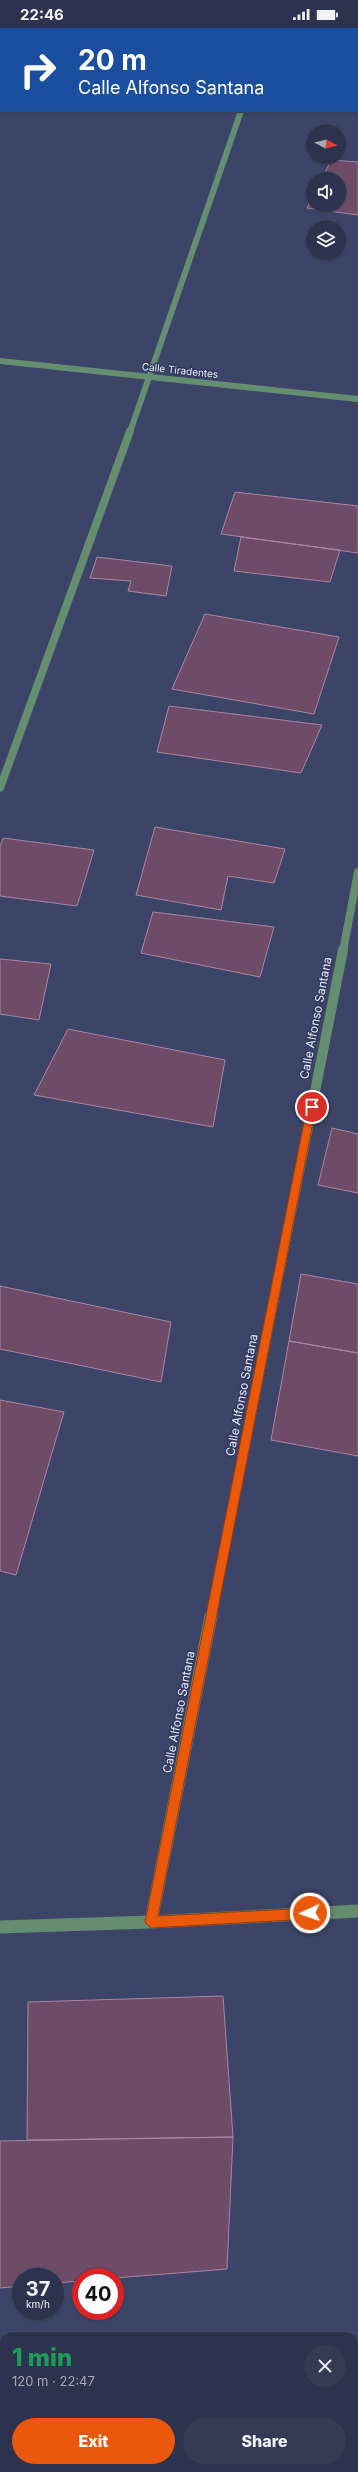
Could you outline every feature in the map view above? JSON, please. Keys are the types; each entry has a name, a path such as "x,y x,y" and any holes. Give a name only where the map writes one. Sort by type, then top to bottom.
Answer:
{"street":[{"path":"0,788 150,377 241,112"},
{"name":"Calle Tiradentes","path":"0,362 358,399"},
{"name":"Calle Alfonso Santana","path":"151,1922 358,872"},
{"path":"0,1927 151,1922 358,1911"}],"building":[{"path":"346,161 358,162 358,215 336,212 346,212 346,172 325,172 329,164 346,164"},
{"path":"235,492 358,506 358,553 221,534"},
{"path":"241,537 340,550 330,582 234,571"},
{"path":"97,557 172,566 166,596 128,591 131,581 90,578"},
{"path":"205,614 339,637 314,714 172,689"},
{"path":"169,706 322,725 301,773 157,752"},
{"path":"155,827 285,849 274,883 228,876 221,910 136,895"},
{"path":"3,838 94,850 77,906 0,896 0,847"},
{"path":"153,912 274,927 260,977 141,953"},
{"path":"0,959 51,964 39,1020 0,1014"},
{"path":"68,1029 225,1060 213,1127 34,1095"},
{"path":"332,1128 358,1134 358,1193 318,1185"},
{"path":"301,1274 358,1284 358,1353 289,1341"},
{"path":"0,1286 171,1322 161,1382 0,1349"},
{"path":"289,1341 358,1353 358,1456 271,1440"},
{"path":"0,1400 64,1412 16,1575 0,1571"},
{"path":"223,1996 233,2137 27,2140 28,2002"},
{"path":"233,2137 227,2269 124,2277 124,2268 72,2268 72,2282 64,2282 64,2268 12,2268 12,2287 0,2288 0,2141"}],"route":[{"path":"310,1913 151,1922 312,1107"}]}
